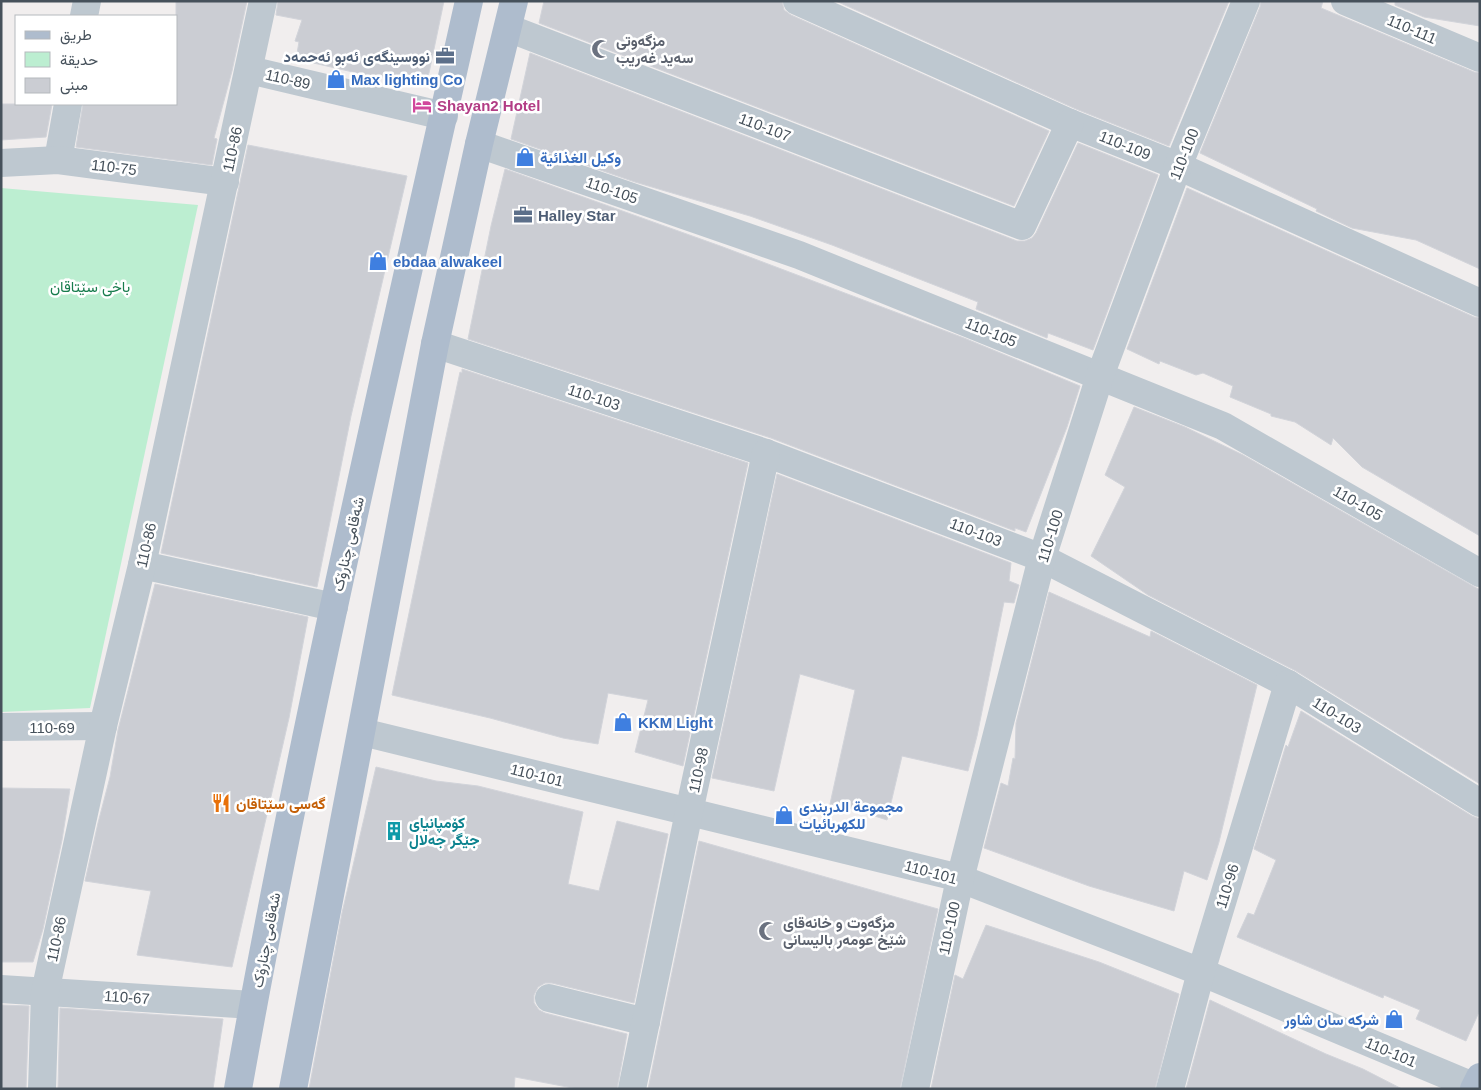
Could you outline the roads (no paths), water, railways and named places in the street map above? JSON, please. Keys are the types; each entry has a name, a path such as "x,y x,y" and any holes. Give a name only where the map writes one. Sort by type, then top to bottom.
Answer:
{"main road":[{"name":"شەقامی چنارۆک","path":"238,1089 253,1005 334,607 469,1"},
{"path":"293,1089 435,344 479,144 514,1"}],"street":[{"path":"84,15 87,1"},
{"name":"110-86","path":"42,1089 45,992 103,726 142,565 226,182 263,1"},
{"name":"110-109","path":"797,1 1070,123 1178,166 1480,302"},
{"name":"110-100","path":"915,1089 960,879 1042,558 1100,376 1178,166 1246,1"},
{"name":"110-111","path":"1345,1 1480,58"},
{"name":"110-107","path":"508,28 1022,226 1070,123"},
{"name":"110-89","path":"249,70 444,116"},
{"path":"58,160 68,105"},
{"name":"110-105","path":"479,144 799,255 1223,426 1480,572"},
{"name":"110-75","path":"1,163 58,160 226,182"},
{"name":"110-103","path":"435,344 766,453 1042,558 1288,684 1480,804"},
{"name":"110-98","path":"632,1089 766,453"},
{"path":"142,565 334,607"},
{"name":"110-96","path":"1170,1089 1201,972 1288,684"},
{"name":"110-69","path":"1,727 103,726"},
{"name":"110-101","path":"362,732 960,879 1201,972 1476,1084"},
{"name":"110-67","path":"1,989 253,1005"},
{"path":"549,998 646,1022"}],"place":[{"name":"مزگەوتی سەید غەریب","path":"601,49"},
{"name":"نووسینگەی ئەبو ئەحمەد","path":"445,56"},
{"name":"Max lighting Co","path":"336,79"},
{"name":"Shayan2 Hotel","path":"422,105"},
{"name":"وكيل الغذائية","path":"525,157"},
{"name":"Halley Star","path":"523,215"},
{"name":"ebdaa alwakeel","path":"378,261"},
{"name":"KKM Light","path":"623,722"},
{"name":"گەسی سێتاقان","path":"221,803"},
{"name":"مجموعة الدربندی للكهربائیات","path":"784,815"},
{"name":"کۆمپانیای جێگر جەلال","path":"394,831"},
{"name":"مزگەوت و خانەقای شێخ عومەر بالیسانی","path":"768,931"},
{"name":"شرکە سان شاور","path":"1394,1019"}],"park label":[{"name":"باخی سێتاقان","path":"90,286"}]}
